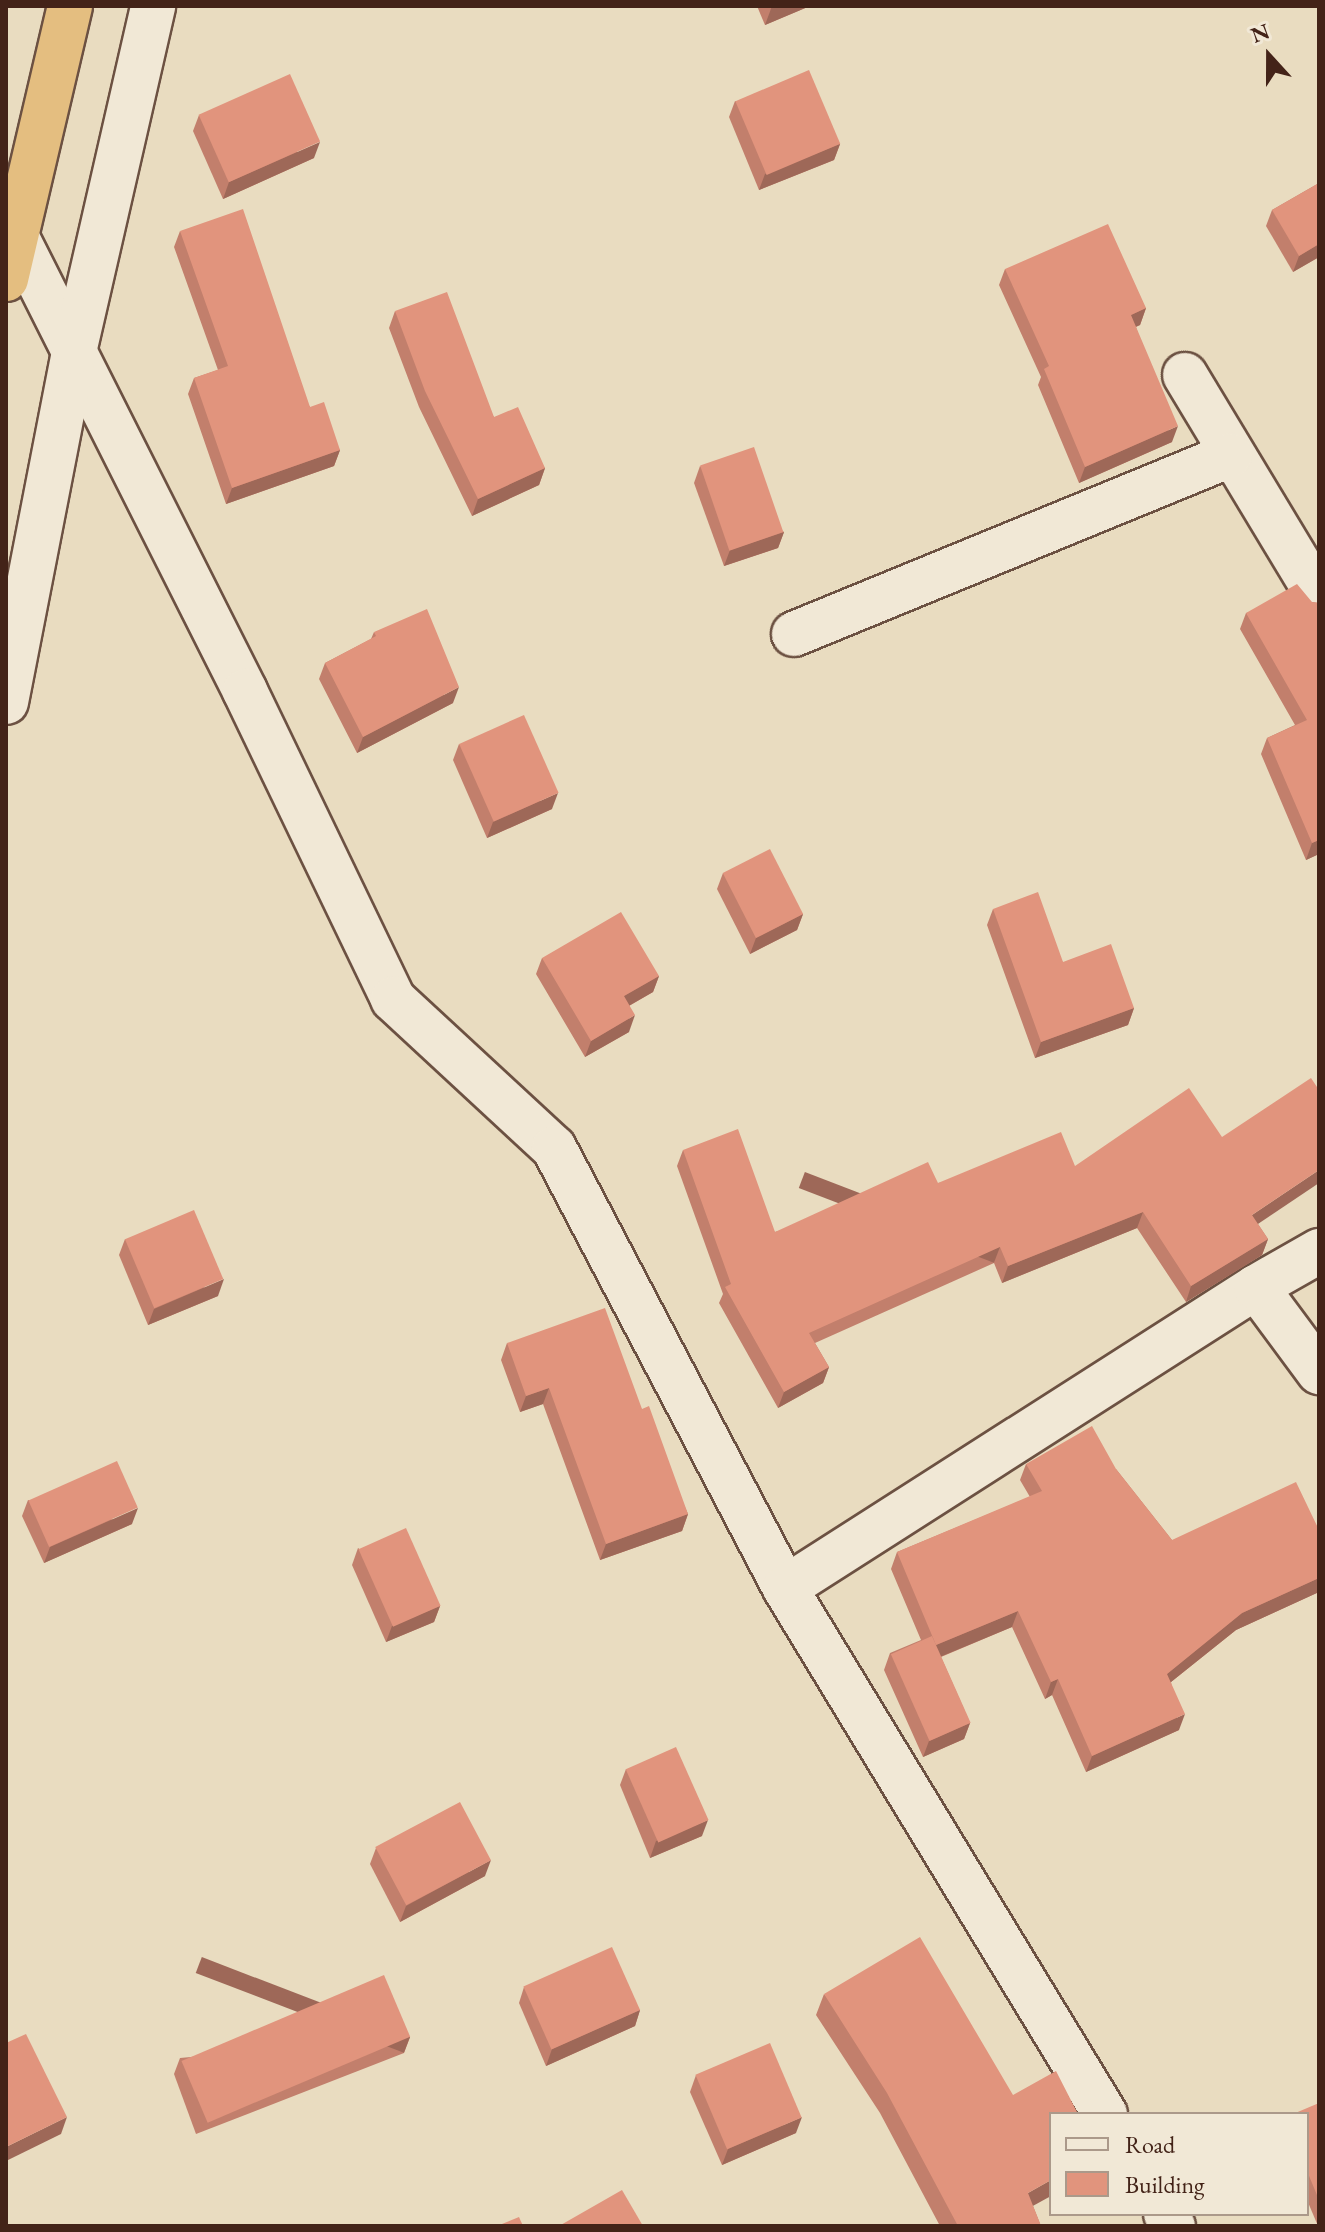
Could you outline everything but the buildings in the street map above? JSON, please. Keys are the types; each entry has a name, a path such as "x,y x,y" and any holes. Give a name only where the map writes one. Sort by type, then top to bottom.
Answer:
{"highway":[{"path":"6,279 11,226 70,6"}],"street":[{"path":"6,702 74,352 153,6"},
{"path":"11,226 393,999 554,1148 785,1588 1104,2112"},
{"path":"1185,375 1230,455 1319,597"},
{"path":"794,634 1230,455"},
{"path":"785,1588 1256,1287 1319,1251"},
{"path":"1256,1287 1319,1372"}]}
